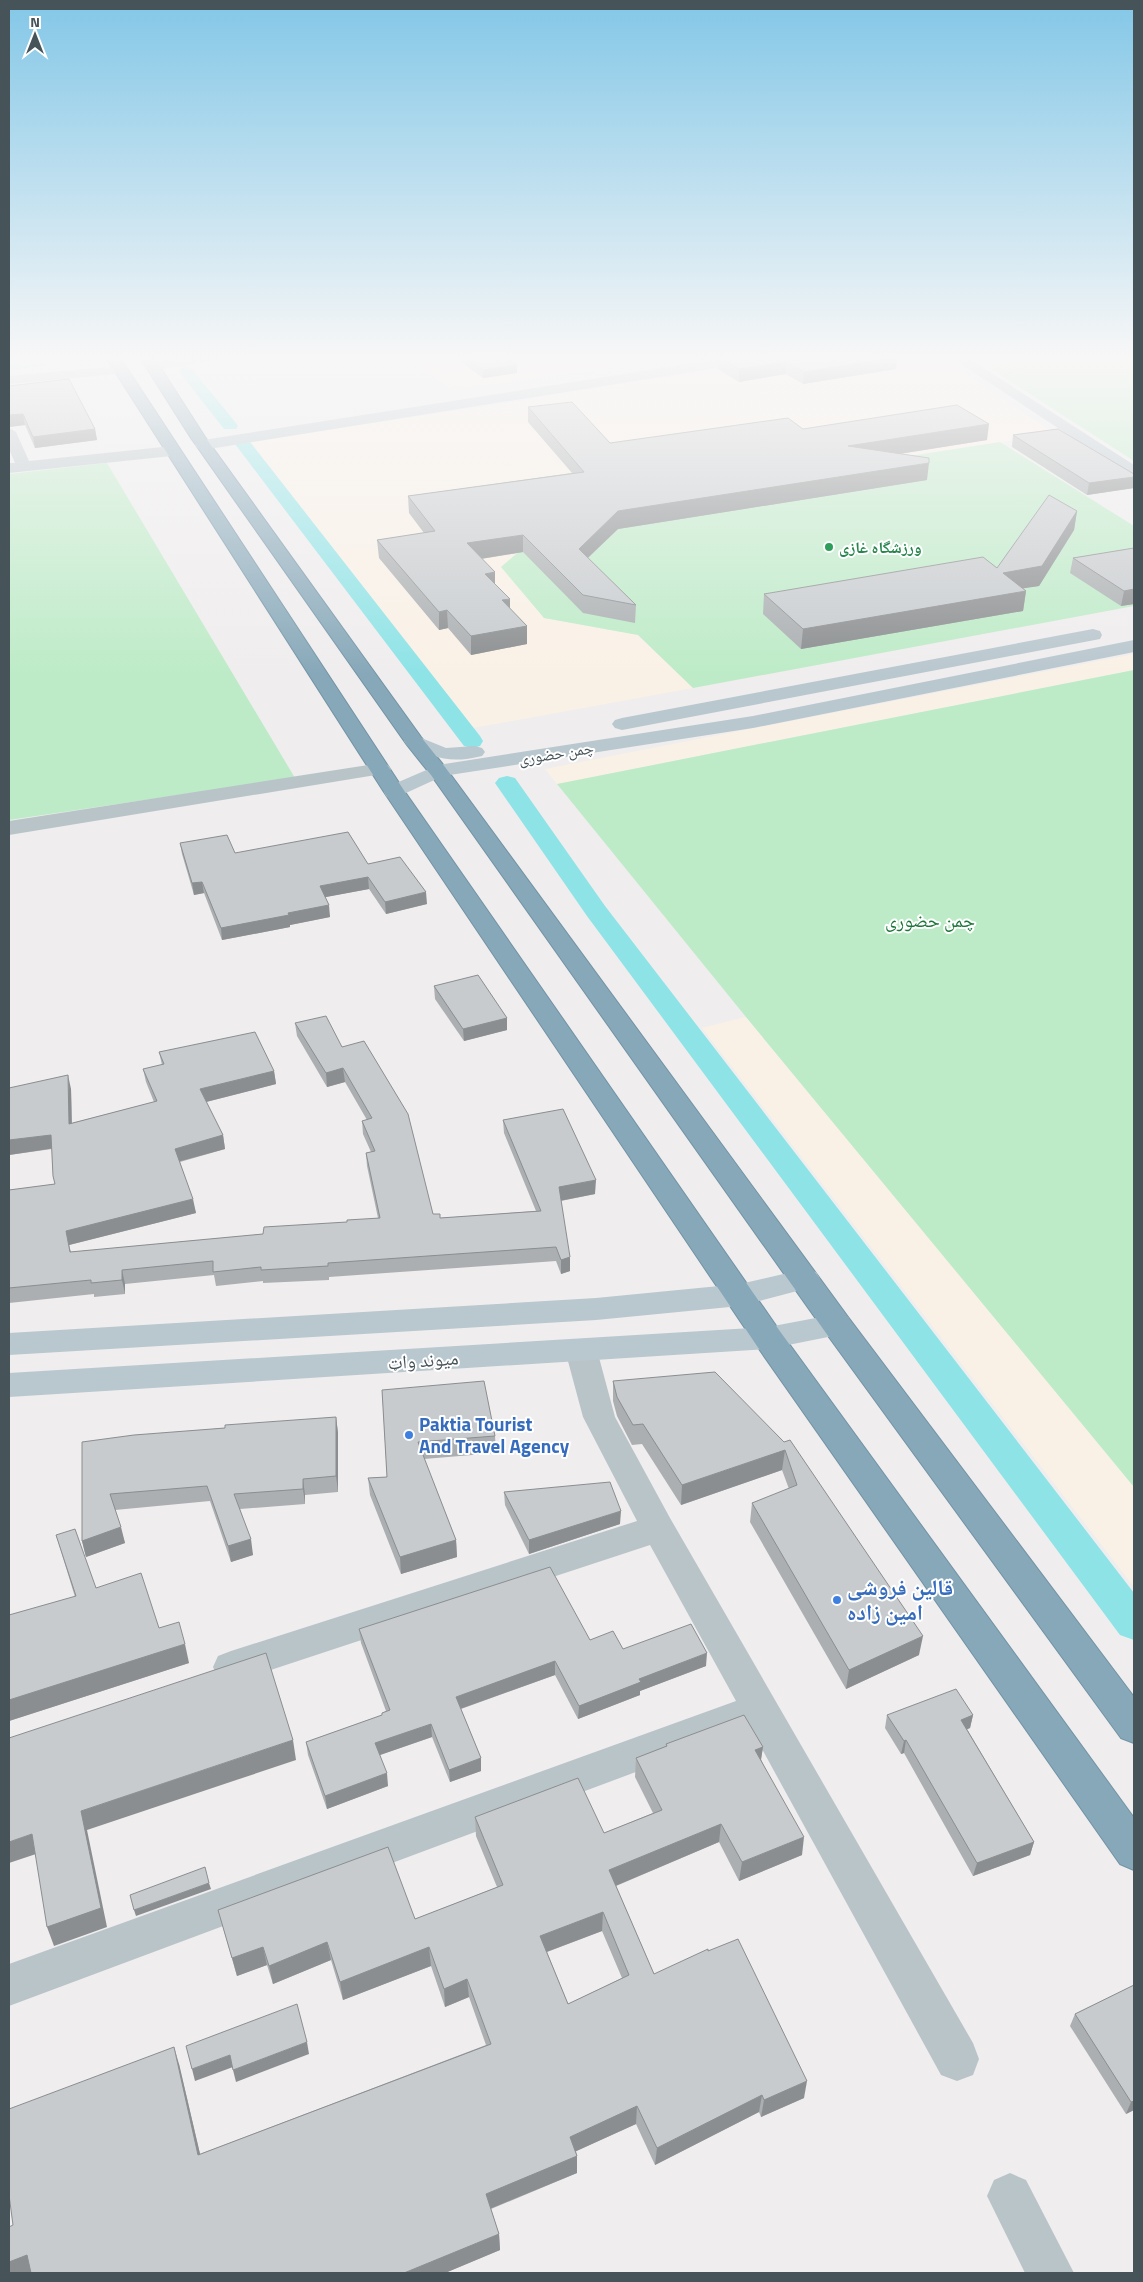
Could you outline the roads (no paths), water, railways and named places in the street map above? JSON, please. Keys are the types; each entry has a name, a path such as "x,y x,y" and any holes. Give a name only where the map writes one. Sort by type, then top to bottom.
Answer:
{"highway":[{"path":"181,462 343,677 414,741 438,771 837,1325 1134,1726"},
{"path":"213,462 343,677 381,769 395,792 768,1338 1134,1851"}],"main road":[{"path":"1119,462 1134,472"},
{"name":"چمن حضوری","path":"414,741 443,754 468,754 1115,631"},
{"name":"چمن حضوری","path":"395,792 438,771 753,722 1134,646"},
{"path":"9,1344 596,1309 740,1295 805,1279"},
{"name":"میوند واټ","path":"9,1385 768,1338 837,1325"}],"street":[{"path":"16,468 67,462"},
{"path":"9,828 381,769"},
{"path":"581,1350 599,1417 658,1528 957,2059"},
{"path":"204,1676 658,1528"},
{"path":"9,1985 760,1709"},
{"path":"1010,2196 1050,2273"}],"waterway":[{"path":"258,462 472,741"},
{"path":"507,783 596,911 1134,1623"}],"place":[{"name":"ورزشگاه غازی","path":"829,547"},
{"name":"Paktia Tourist And Travel Agency","path":"409,1435"},
{"name":"قالین فروشی امین زاده","path":"837,1600"}]}
